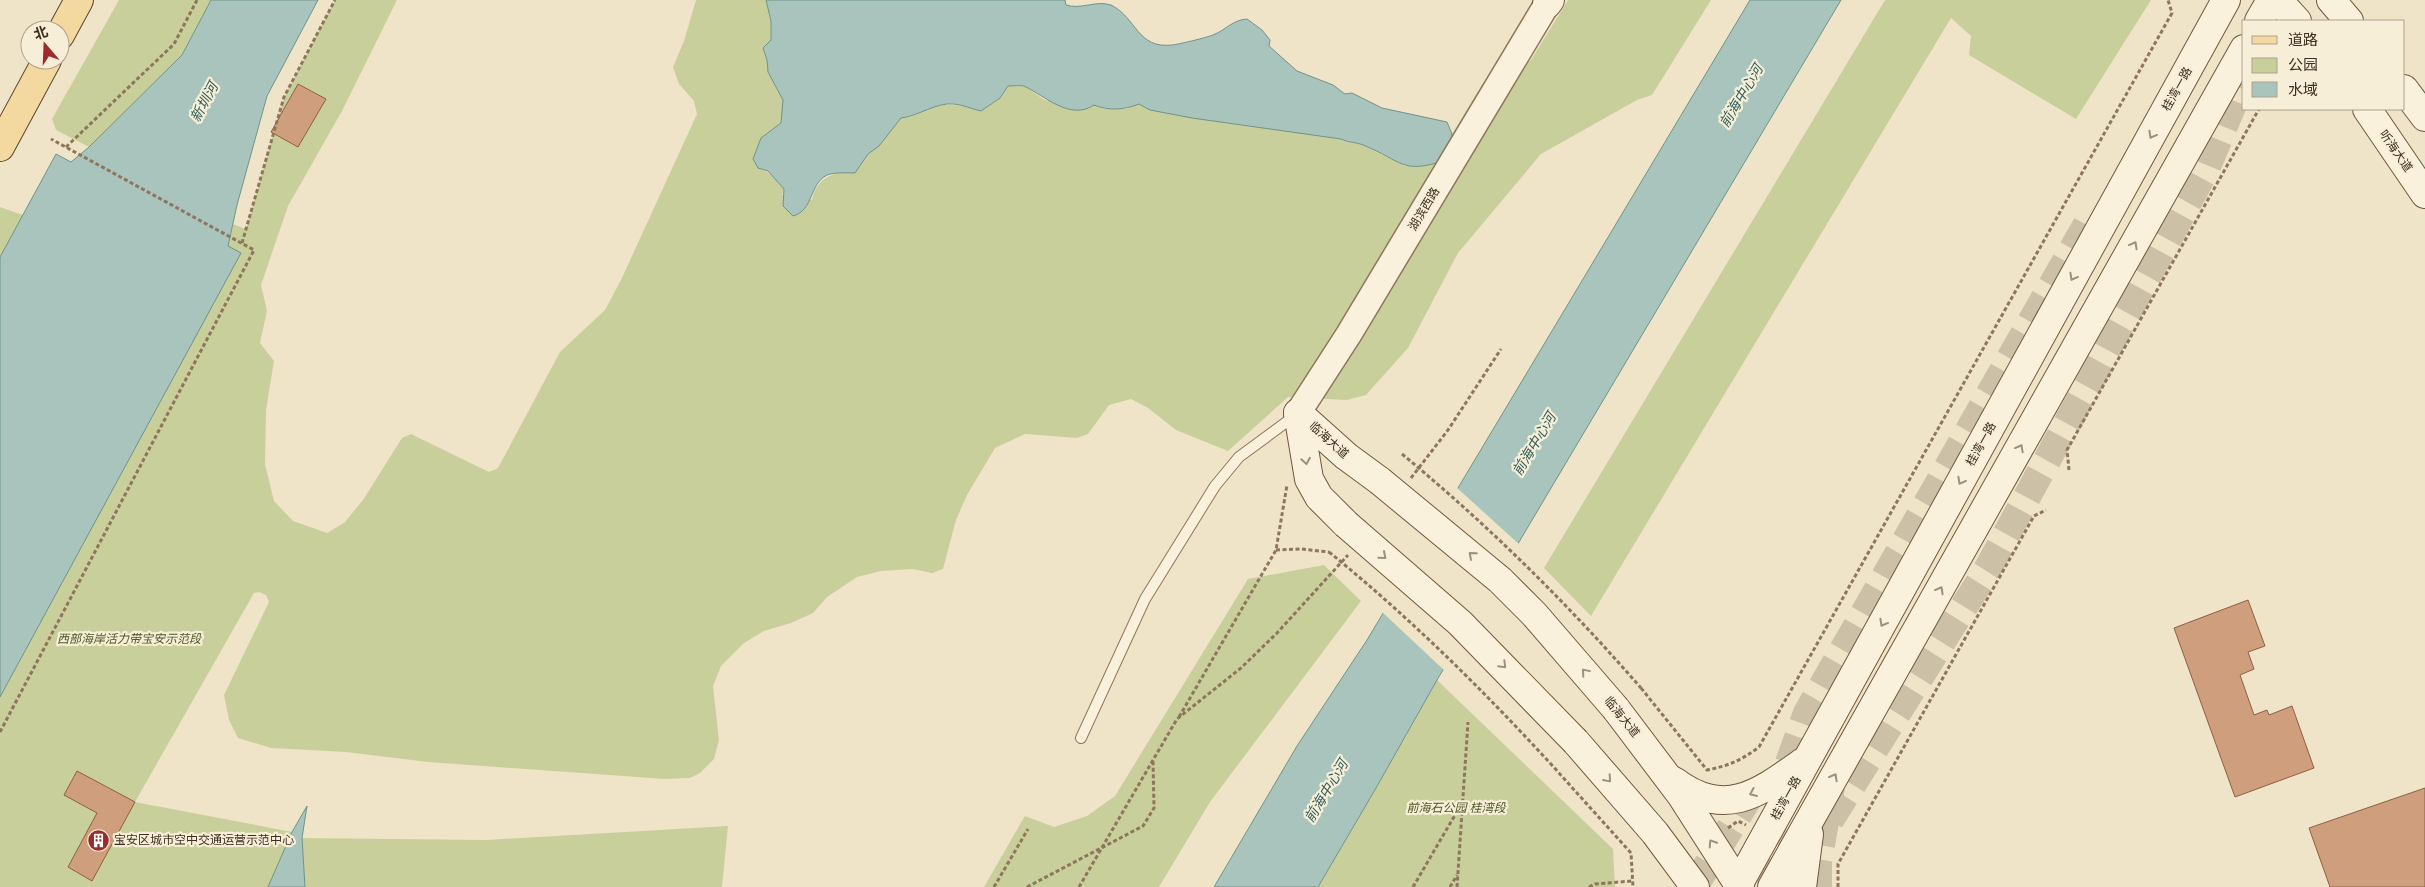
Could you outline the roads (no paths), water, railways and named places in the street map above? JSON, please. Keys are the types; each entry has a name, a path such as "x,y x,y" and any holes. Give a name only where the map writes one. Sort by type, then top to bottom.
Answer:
{"main road":[{"path":"68,20 79,0"},
{"path":"2199,49 2203,29 2203,0"},
{"name":"桂湾一路","path":"1738,886 2226,0"},
{"path":"2260,20 2271,0"},
{"path":"2278,0 2296,20"},
{"path":"2331,0 2348,20"},
{"path":"2353,0 2362,20"},
{"path":"1772,887 2242,53"},
{"path":"0,147 42,70"},
{"path":"2222,88 2242,72"},
{"path":"2405,91 2425,117"},
{"name":"听海大道","path":"2368,110 2425,194"},
{"name":"临海大道","path":"1298,413 1346,456 1380,481 1500,580 1534,614 1616,709 1667,776 1738,886"},
{"name":"临海大道","path":"1298,413 1309,480 1319,497 1346,524 1460,623 1576,742 1656,833 1695,887"},
{"path":"1667,776 1690,793 1709,799 1725,801 1741,798 1760,790 1808,758"},
{"path":"1802,887 1811,819"}],"street":[{"name":"湖滨西路","path":"1298,413 1349,334 1548,1"}],"lane":[{"path":"1081,738 1145,599 1215,486 1240,457 1298,413"}],"water":[{"name":"新圳河","path":"211,0 318,0 267,96 237,205 228,246 241,253 0,697 0,257 56,154 71,162 89,147 182,55"},
{"path":"766,0 1065,0 1066,5 1071,6 1105,4 1111,5 1127,17 1144,38 1160,45 1175,45 1210,36 1237,21 1247,19 1262,30 1270,40 1269,46 1297,71 1333,85 1345,94 1352,93 1382,108 1447,122 1452,134 1446,160 1420,166 1411,166 1395,161 1358,143 1341,139 1192,118 1150,110 1139,104 1128,108 1116,109 1094,105 1085,109 1067,109 1024,86 1008,86 1000,98 981,111 947,104 901,118 879,146 868,154 855,173 837,173 827,175 821,179 805,208 793,216 783,206 784,189 768,171 758,168 753,159 761,138 781,123 783,100 768,72 763,48 771,40 771,21"},
{"name":"前海中心河","path":"1750,0 1841,0 1437,680 1318,887 1214,887 1297,746 1367,640"},
{"path":"307,806 302,838 305,887 268,887 292,832"}],"tunnel":[{"path":"1830,820 1987,570 2206,169 2242,83"},
{"path":"1771,887 1772,830 1778,793 1807,713 2090,219"},
{"path":"1694,887 1759,781"},
{"path":"1818,887 1818,862 1831,787"}],"place":[{"name":"宝安区城市空中交通运营示范中心","path":"98,840"}],"park label":[{"name":"西部海岸活力带宝安示范段","path":"129,639"},
{"name":"前海石公园 桂湾段","path":"1456,808"}]}
